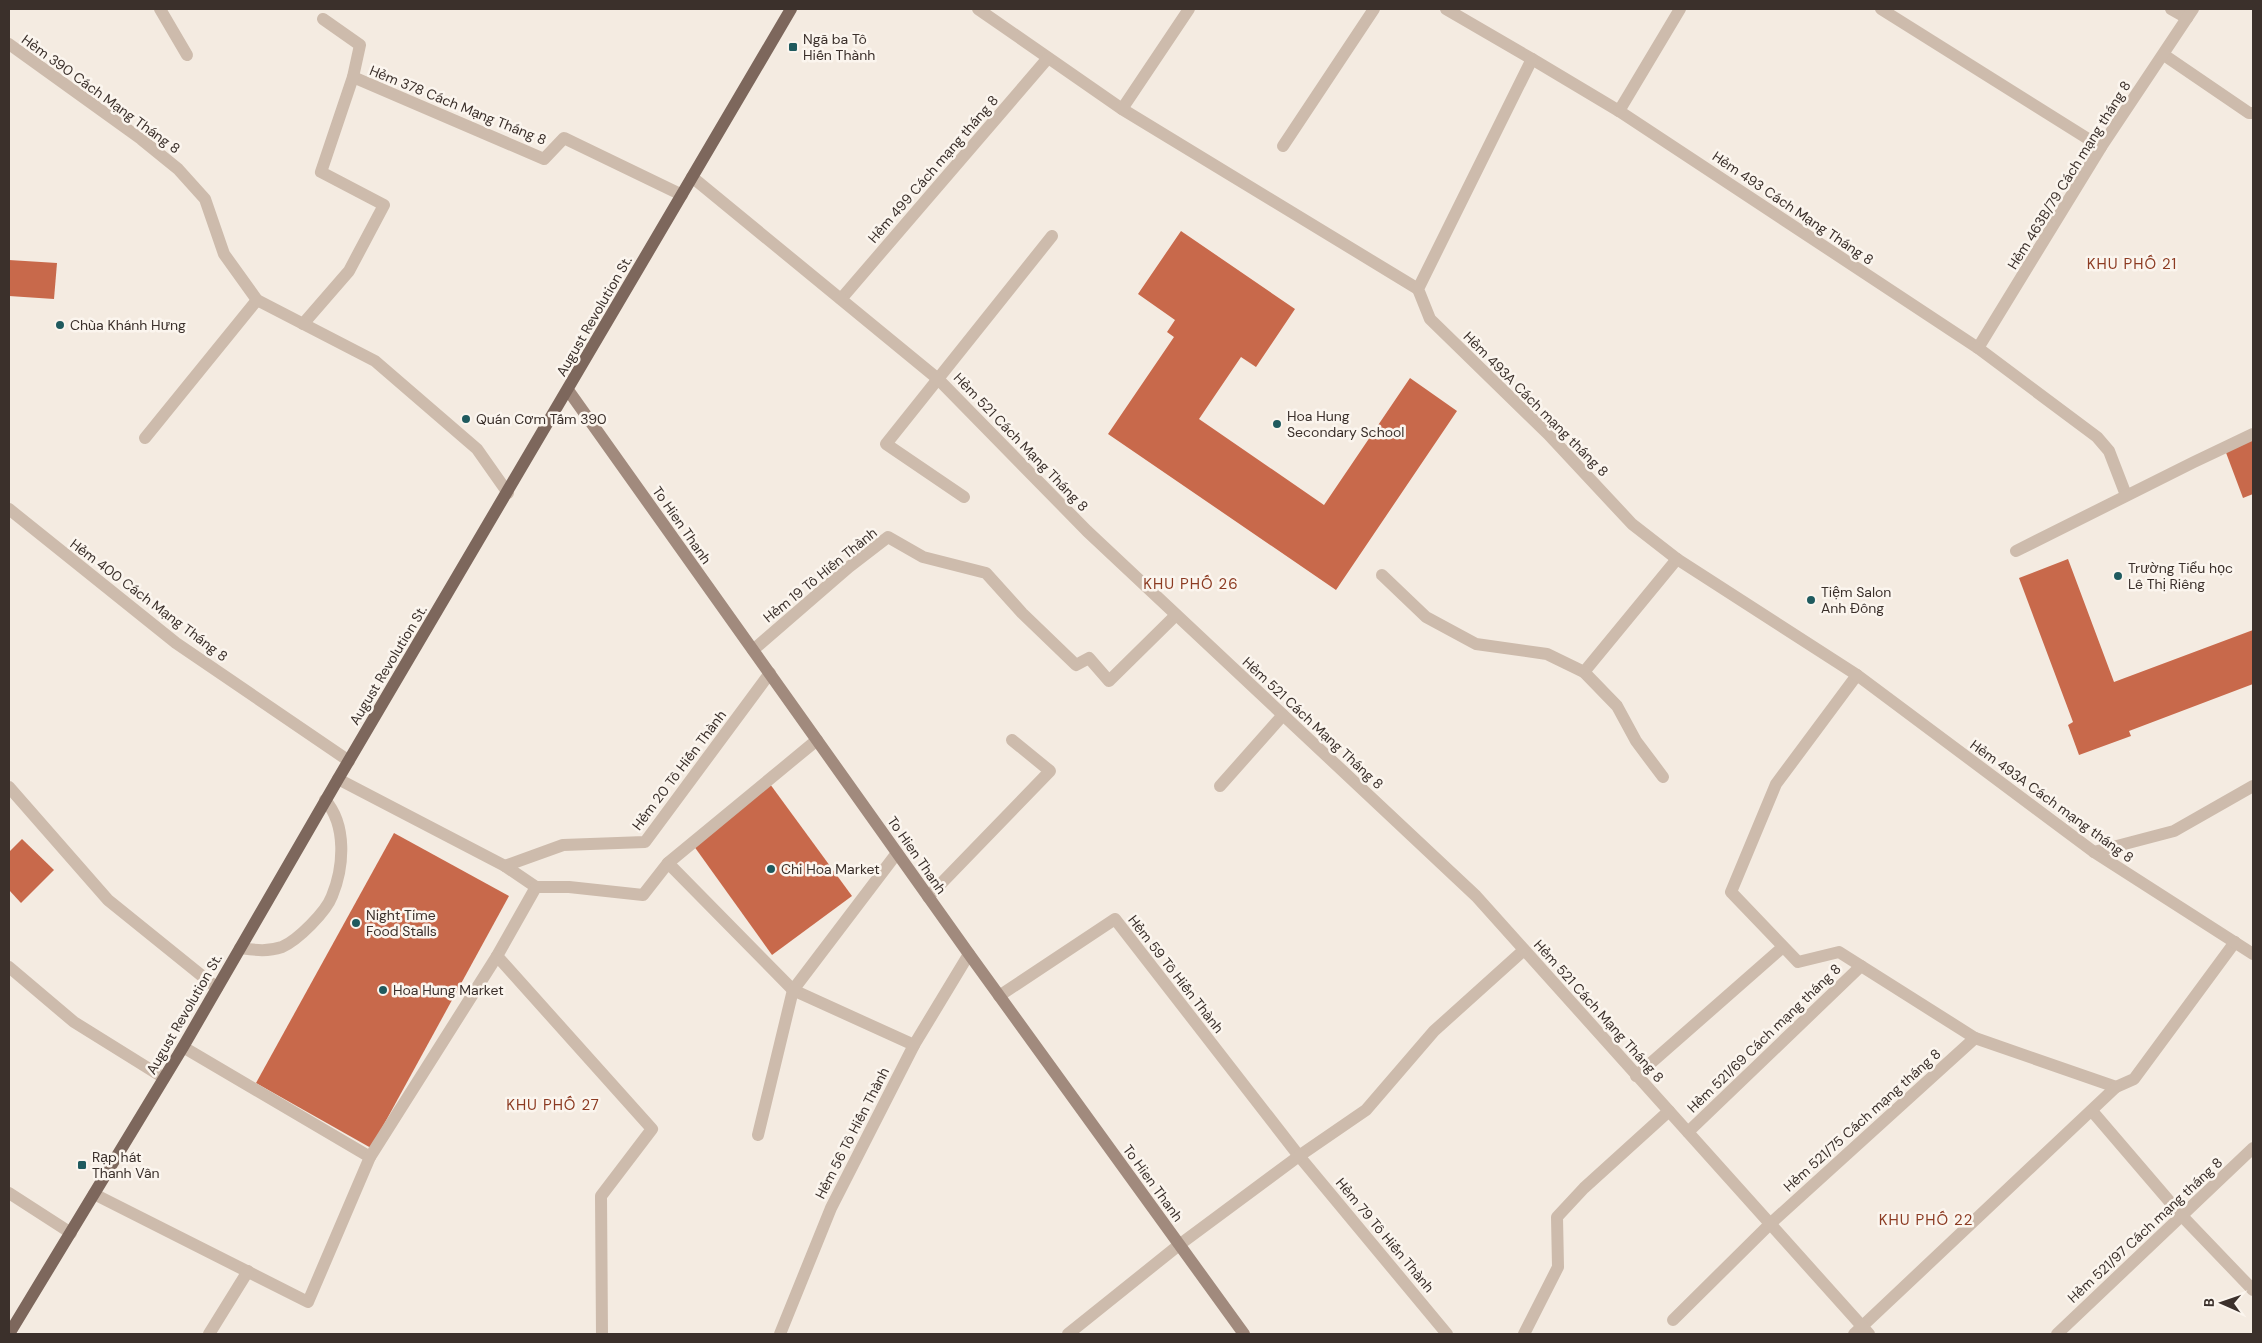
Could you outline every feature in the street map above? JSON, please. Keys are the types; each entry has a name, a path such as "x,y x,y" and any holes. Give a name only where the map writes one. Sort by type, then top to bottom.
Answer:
{"main road":[{"name":"August Revolution St.","path":"9,1334 183,1047 338,779 508,493 791,9"},
{"name":"To Hien Thanh","path":"568,390 928,897 1244,1334"}],"street":[{"path":"160,9 187,55"},
{"path":"978,9 1122,110 1418,289 1532,59"},
{"path":"1122,110 1189,9"},
{"path":"1283,146 1374,9"},
{"name":"Hẻm 493 Cách Mạng Tháng 8","path":"1446,9 1619,111 1978,348 2096,437 2109,451 2126,495"},
{"path":"1619,111 1680,9"},
{"path":"1881,9 2101,147"},
{"path":"2171,9 2190,13"},
{"name":"Hẻm 463B/79 Cách mạng tháng 8","path":"1978,348 2101,147 2164,55 2190,13"},
{"path":"303,324 349,270 384,206 321,172 352,77 360,45 323,20"},
{"name":"Hẻm 390 Cách Mạng Tháng 8","path":"9,44 141,139 178,169 205,199 224,254 257,300 375,361 477,449 508,493"},
{"path":"2164,55 2249,113 2253,113"},
{"name":"Hẻm 499 Cách mạng tháng 8","path":"840,299 1048,58"},
{"name":"Hẻm 378 Cách Mạng Tháng 8","path":"352,77 544,158 564,138 682,195"},
{"name":"Hẻm 521 Cách Mạng Tháng 8","path":"692,177 938,379 1087,531 1476,896 1770,1224 1862,1332"},
{"path":"964,497 886,444 1052,236"},
{"name":"Hẻm 493A Cách mạng tháng 8","path":"1418,289 1430,319 1548,434 1632,524 1677,559 1857,675 2094,852 2253,954"},
{"path":"145,438 257,300"},
{"path":"2016,552 2126,495 2253,434"},
{"name":"Hẻm 400 Cách Mạng Tháng 8","path":"9,510 176,643 349,761"},
{"name":"Hẻm 19 Tô Hiến Thành","path":"753,650 888,536 923,557 986,573 1022,613 1076,666 1089,658 1109,681 1176,615"},
{"path":"1584,672 1677,559"},
{"path":"1382,575 1426,617 1476,644 1547,654 1584,672 1617,706 1636,741 1663,777"},
{"name":"Hẻm 20 Tô Hiến Thành","path":"505,866 563,845 645,842 770,673"},
{"path":"1857,675 1776,784 1731,892 1798,962 1839,952 1975,1038 2116,1088"},
{"path":"1220,786 1282,715"},
{"path":"338,779 505,866 536,887 569,887 644,894 668,863 817,740"},
{"path":"928,897 1050,771 1012,740"},
{"path":"2094,852 2174,831 2253,786"},
{"path":"9,787 108,900 217,988"},
{"path":"240,948 262,951 282,946 300,935 332,897 339,874 340,830 332,808 326,800"},
{"path":"758,1135 794,990 897,853"},
{"path":"668,863 794,990 914,1045"},
{"path":"94,1194 308,1302 370,1157 497,956 536,887"},
{"name":"Hẻm 59 Tô Hiến Thành","path":"999,996 1115,919 1299,1156"},
{"path":"1862,1332 2092,1110 2116,1088 2134,1079 2235,942"},
{"path":"1636,1076 1784,947"},
{"path":"1068,1334 1180,1245 1299,1156 1366,1110 1434,1031 1524,950"},
{"name":"Hẻm 56 Tô Hiến Thành","path":"780,1334 830,1208 914,1045 969,954"},
{"path":"497,956 652,1129 601,1196 602,1334"},
{"name":"Hẻm 521/69 Cách mạng tháng 8","path":"1688,1132 1861,966"},
{"path":"9,967 74,1022 164,1078"},
{"name":"Hẻm 521/75 Cách mạng tháng 8","path":"1673,1320 1770,1224 1975,1038"},
{"path":"183,1047 370,1157"},
{"path":"2092,1110 2182,1216 2253,1290"},
{"path":"1524,1334 1558,1267 1557,1217 1584,1188 1669,1111"},
{"name":"Hẻm 521/97 Cách mạng tháng 8","path":"2057,1334 2253,1148"},
{"name":"Hẻm 79 Tô Hiến Thành","path":"1299,1156 1447,1334"},
{"path":"9,1192 71,1233"},
{"path":"209,1334 248,1271"}],"building":[{"path":"1181,231 1295,309 1256,367 1241,357 1199,419 1324,505 1410,378 1457,411 1336,590 1108,434 1174,337 1167,332 1175,320 1138,294"},
{"path":"9,260 57,263 54,299 9,296"},
{"path":"2253,439 2253,494 2243,498 2225,450"},
{"path":"2068,559 2114,682 2253,630 2253,684 2129,731 2131,736 2079,755 2068,725 2073,722 2019,578"},
{"name":"Chi Hoa Market","path":"770,784 852,896 772,955 691,842"},
{"name":"Hoa Hung Market","path":"394,833 509,896 371,1148 256,1083"},
{"path":"22,839 54,870 21,903 9,890 9,852"}],"place":[{"name":"Ngã ba Tô Hiến Thành","path":"793,47"},
{"name":"Chùa Khánh Hưng","path":"60,325"},
{"name":"Quán Cơm Tấm 390","path":"466,419"},
{"name":"Hoa Hung Secondary School","path":"1277,424"},
{"name":"Trường Tiểu học Lê Thị Riêng","path":"2118,576"},
{"name":"Tiệm Salon Anh Đông","path":"1811,600"},
{"name":"Chi Hoa Market","path":"771,869"},
{"name":"Night Time Food Stalls","path":"356,923"},
{"name":"Hoa Hung Market","path":"383,990"},
{"name":"Rạp hát Thanh Vân","path":"82,1165"}],"district":[{"name":"KHU PHỐ 21","path":"2132,264"},
{"name":"KHU PHỐ 26","path":"1191,584"},
{"name":"KHU PHỐ 27","path":"553,1105"},
{"name":"KHU PHỐ 22","path":"1926,1220"}]}
